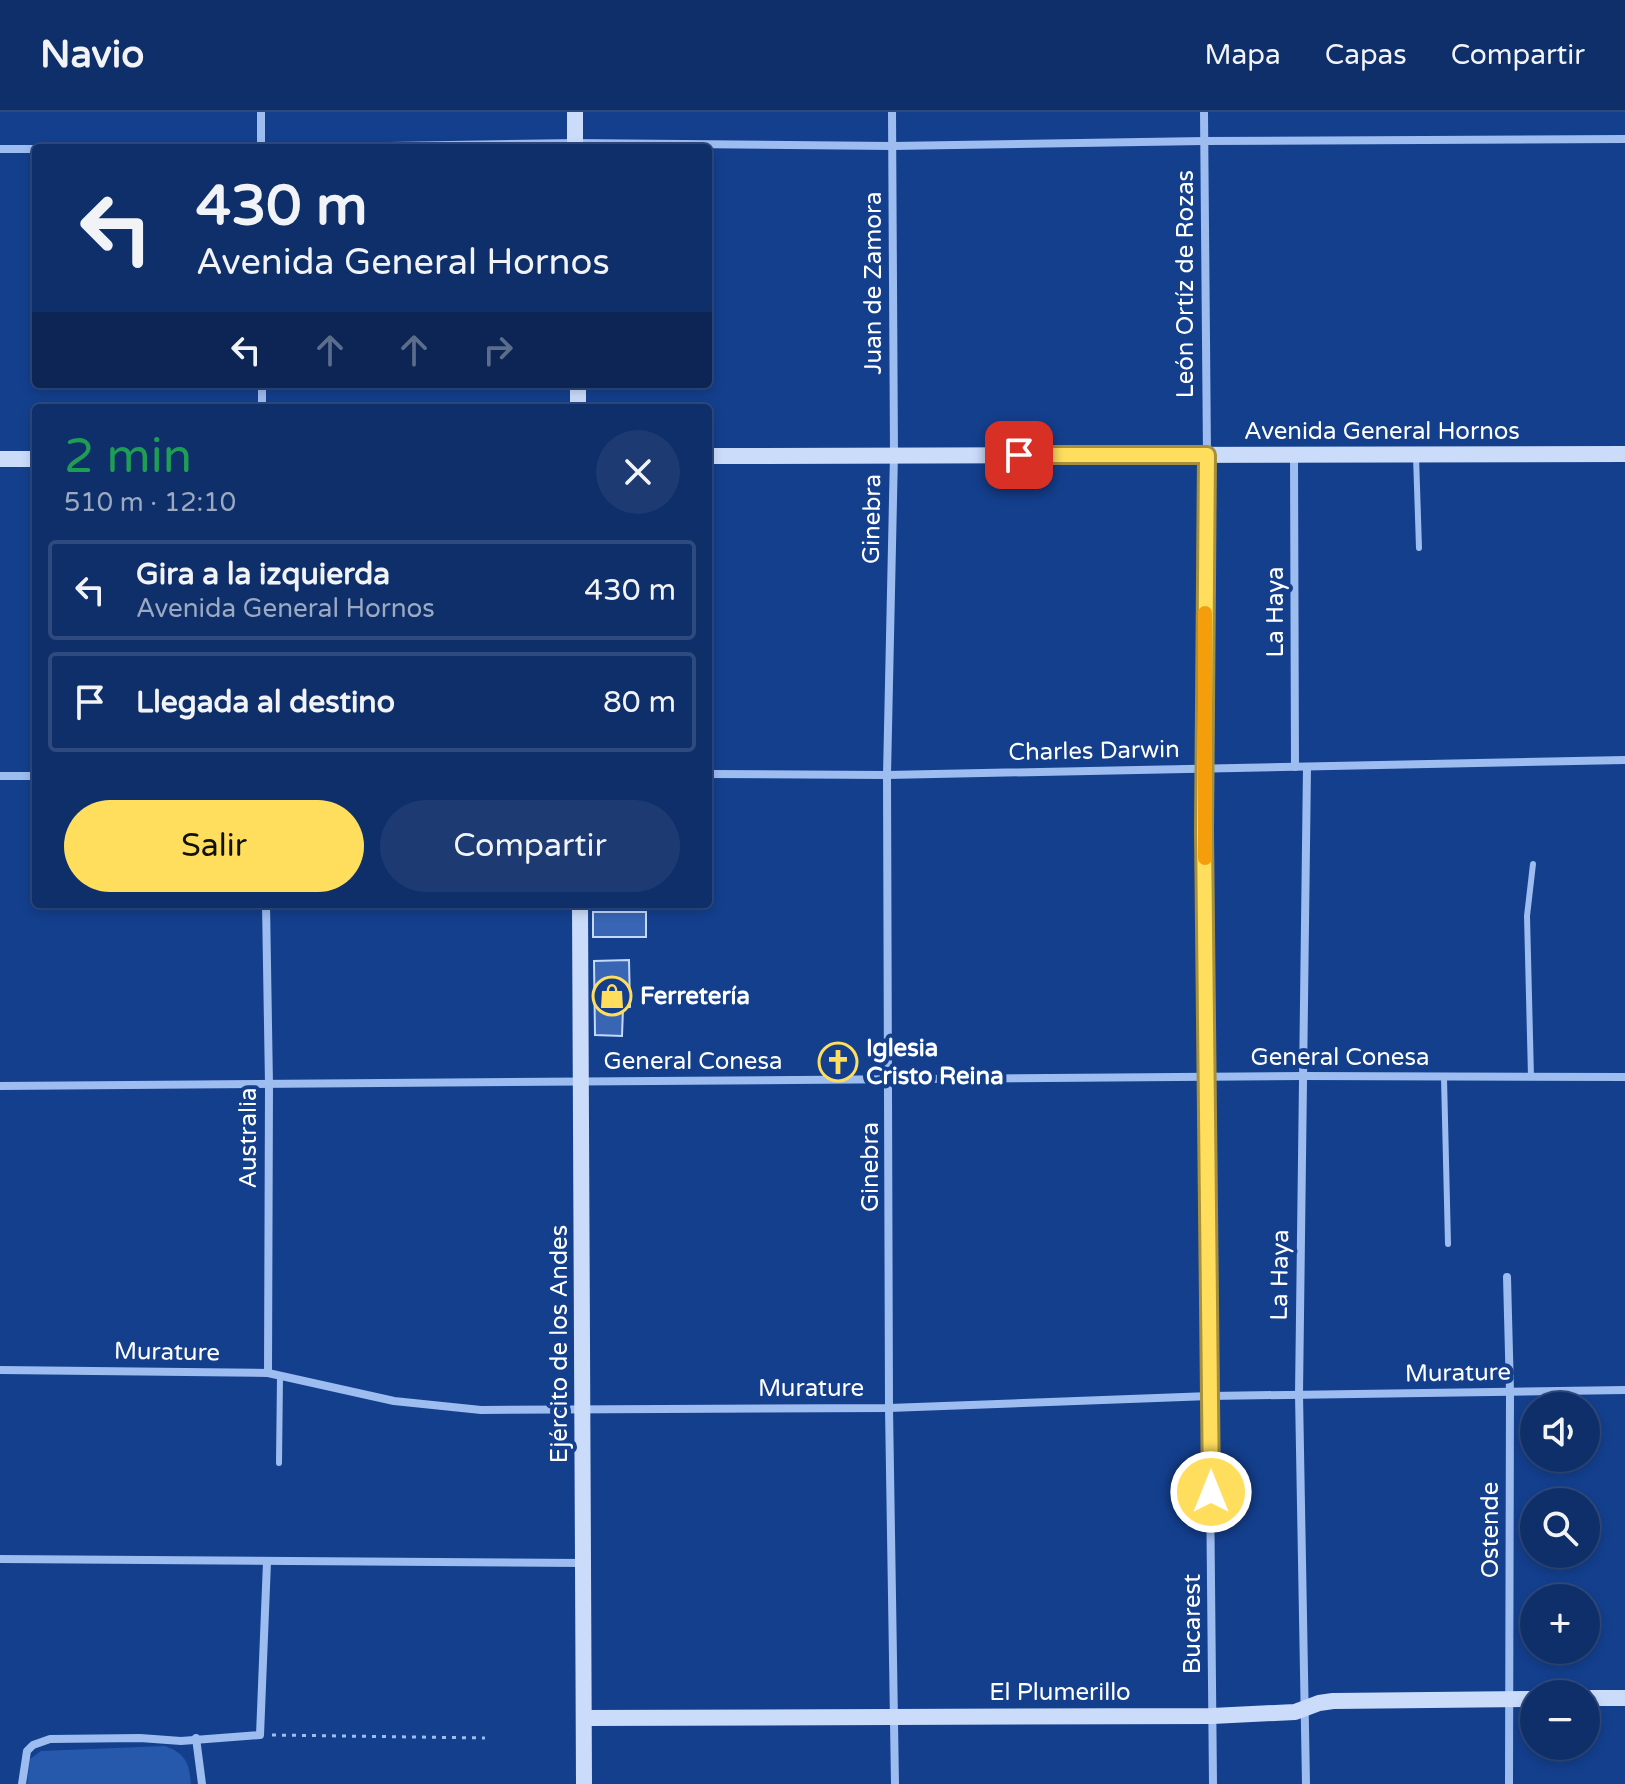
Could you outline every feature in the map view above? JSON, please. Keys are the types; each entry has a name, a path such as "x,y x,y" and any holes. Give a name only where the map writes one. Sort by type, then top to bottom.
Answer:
{"main road":[{"path":"575,112 575,144"},
{"name":"Avenida General Hornos","path":"712,456 1625,454"},
{"path":"0,459 32,459"},
{"name":"Ejército de los Andes","path":"580,908 584,1784"},
{"path":"1600,1698 1625,1698"},
{"name":"El Plumerillo","path":"584,1718 1212,1716 1286,1713 1333,1701 1520,1699"}],"street":[{"path":"261,112 261,144"},
{"name":"Juan de Zamora","path":"892,112 894,454"},
{"name":"León Ortíz de Rozas","path":"1204,112 1207,455"},
{"path":"712,145 1625,139"},
{"path":"0,149 32,149"},
{"name":"Ginebra","path":"894,454 887,775 889,1408 895,1784"},
{"name":"Bucarest","path":"1207,455 1204,769 1213,1784"},
{"name":"La Haya","path":"1294,456 1295,767"},
{"name":"Charles Darwin","path":"712,774 887,775 1625,760"},
{"name":"La Haya","path":"1306,1784 1299,1394 1307,767"},
{"path":"0,776 32,776"},
{"name":"Australia","path":"266,908 268,1373"},
{"name":"General Conesa","path":"0,1086 1303,1076 1625,1077"},
{"name":"Ostende","path":"1507,1277 1510,1392 1509,1784"},
{"name":"Murature","path":"0,1370 268,1373 418,1404 481,1410 889,1408 1210,1396 1625,1390"},
{"path":"0,1559 583,1563"},
{"path":"22,1784 27,1751 44,1739 140,1738 181,1741 260,1735 267,1562"},
{"path":"196,1738 202,1784"}],"lane":[{"path":"1416,456 1419,548"},
{"path":"1531,1077 1527,916 1533,864"},
{"path":"1444,1078 1448,1244"},
{"path":"279,1463 280,1376"}],"path":[{"path":"260,1735 485,1738"}],"shaded area":[{"path":"165,1746 178,1752 185,1760 191,1784 27,1784 30,1759 41,1751"}],"building":[{"path":"593,912 646,912 646,937 593,937"},
{"path":"629,960 630,1007 623,1008 622,1036 595,1035 594,961"}],"slow traffic":[{"path":"1205,613 1205,858"}],"place":[{"name":"Ferretería","path":"612,996"},
{"name":"Iglesia Cristo Reina","path":"838,1062"}],"route":[{"path":"1019,455 1207,455 1204,831 1211,1492"}]}
